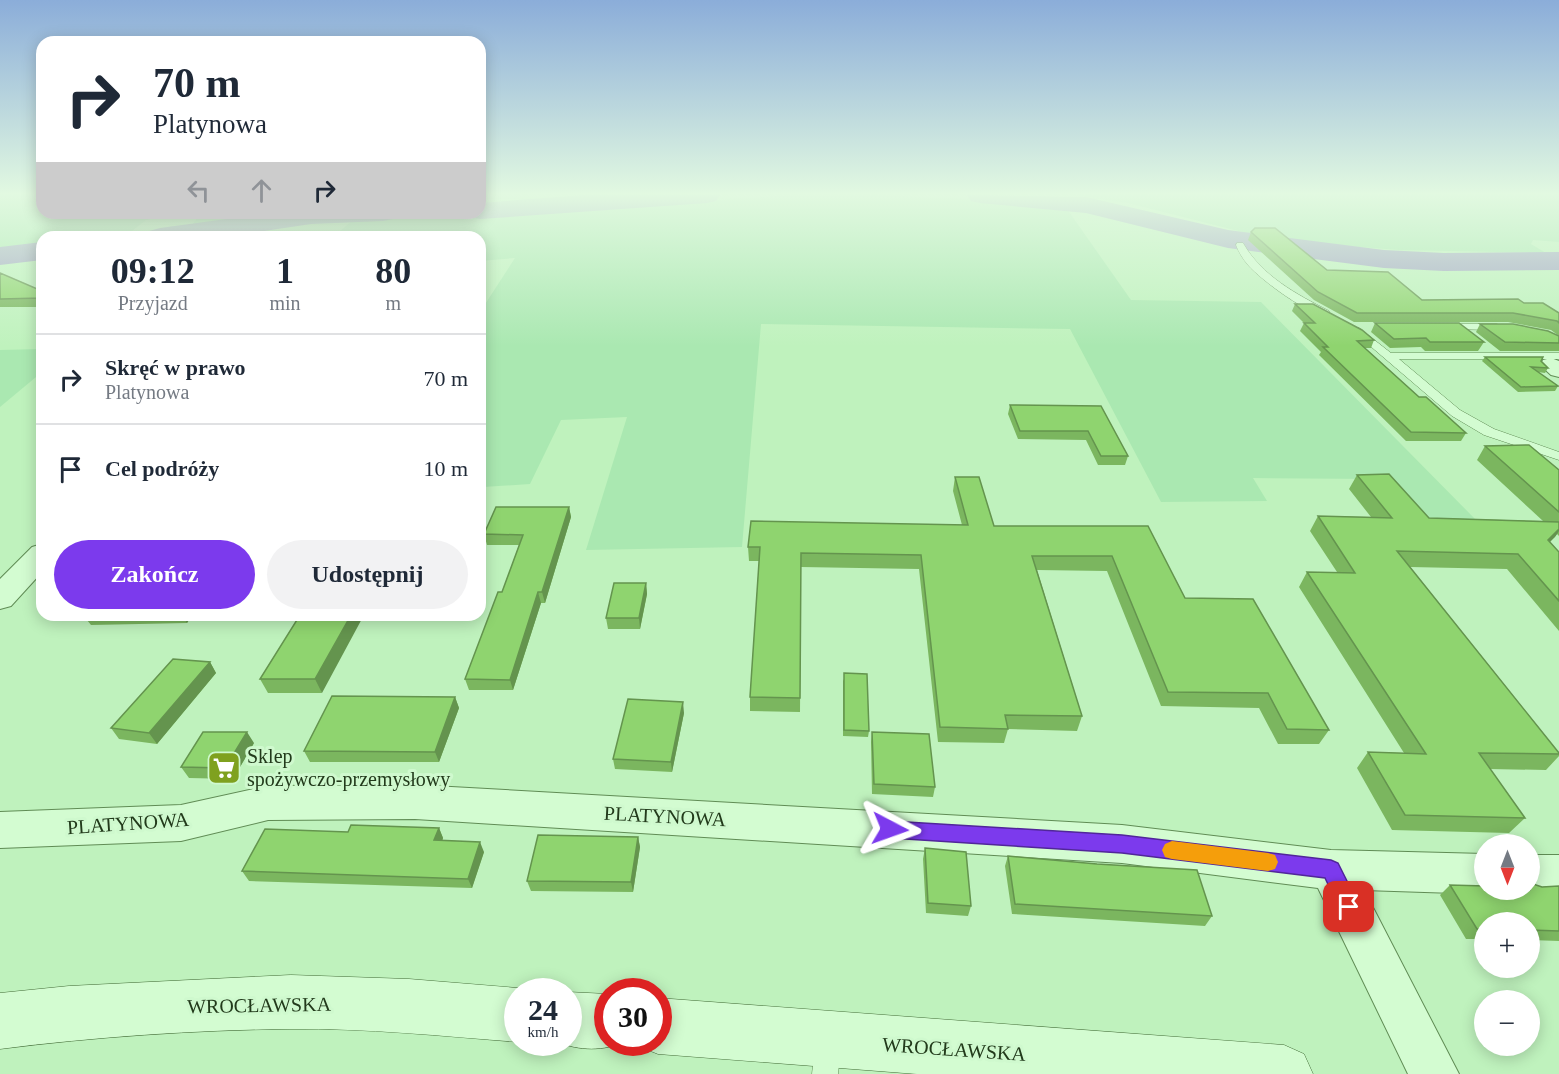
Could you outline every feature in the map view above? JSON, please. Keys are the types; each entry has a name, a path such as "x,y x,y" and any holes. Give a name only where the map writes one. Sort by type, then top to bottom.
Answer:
{"main road":[{"name":"WROCŁAWSKA","path":"0,1022 69,1013 291,1002 409,1006 504,1014"},
{"name":"WROCŁAWSKA","path":"672,1029 827,1057 1242,1073"}],"street":[{"path":"0,598 36,560"},
{"name":"PLATYNOWA","path":"0,830 181,823 268,803 415,802 1122,844 1331,870 1474,873"},
{"path":"1331,870 1434,1074"},
{"path":"1540,875 1559,875"}],"lane":[{"path":"1240,245 1250,263 1289,293 1346,324 1464,418 1489,432 1559,456"},
{"path":"1346,324 1375,327"},
{"path":"1434,327 1508,327"},
{"path":"1458,327 1496,356"},
{"path":"1389,356 1496,356 1556,364"}],"green space":[{"path":"0,245 24,245 0,248"},
{"path":"486,245 1092,245 1131,300 1261,302 1477,521 1417,521 1377,479 1253,478 1267,501 1161,502 1070,329 761,324 742,547 586,550 627,417 561,420 530,484 486,487 486,303 515,258 486,260"},
{"path":"1333,245 1533,245 1546,253 1399,250"},
{"path":"36,349 36,377 0,407 0,350"}],"building":[{"path":"1266,245 1296,245 1327,270 1388,272 1422,300 1518,299 1524,303 1543,303 1559,313 1559,323 1513,313 1357,313 1318,292"},
{"path":"0,273 36,288 36,298 0,299"},
{"path":"1295,304 1313,304 1362,330 1374,340 1357,341 1419,397 1426,397 1466,433 1411,432 1323,347 1328,347 1304,323 1315,323"},
{"path":"1375,323 1459,323 1484,342 1430,342 1426,338 1394,339"},
{"path":"1480,324 1513,324 1548,331 1559,336 1559,343 1505,342"},
{"path":"1485,357 1543,357 1541,361 1548,368 1531,367 1558,386 1521,387"},
{"path":"1010,405 1101,406 1128,456 1101,456 1088,431 1020,431"},
{"path":"1529,445 1559,470 1559,512 1485,446"},
{"path":"1389,474 1429,518 1559,522 1559,529 1548,540 1559,552 1559,601 1518,554 1397,551 1559,753 1479,753 1525,818 1405,815 1368,752 1426,754 1307,572 1355,573 1318,516 1392,518 1357,475"},
{"path":"955,477 979,477 994,526 1148,526 1185,598 1253,599 1329,730 1287,729 1268,693 1168,692 1112,556 1032,556 1082,716 1005,715 1008,729 940,727 921,555 801,553 800,698 750,697 760,547 748,547 751,521 968,525"},
{"path":"496,507 569,507 542,592 538,592 510,680 465,679 498,592 502,592 523,535 486,534"},
{"path":"614,583 646,583 639,618 606,618"},
{"path":"296,621 348,621 315,679 260,679"},
{"path":"173,659 210,662 149,733 111,728"},
{"path":"844,673 867,674 869,731 844,730"},
{"path":"332,696 455,697 435,752 304,751"},
{"path":"628,699 683,702 671,762 613,759"},
{"path":"203,732 247,732 225,768 181,767"},
{"path":"872,732 929,734 935,787 874,784"},
{"path":"351,825 439,828 434,840 480,842 468,879 242,871 265,829 348,832"},
{"path":"538,835 638,837 631,882 527,881"},
{"path":"925,848 966,852 971,906 928,903"},
{"path":"1008,856 1197,870 1212,916 1015,904"},
{"path":"1450,885 1474,886 1474,900 1540,900 1540,886 1559,886 1559,931 1540,930 1540,912 1474,912 1474,924"}],"waterway":[{"path":"1276,245 1384,259 1444,262 1559,261"},
{"path":"0,256 36,252"}],"slow traffic":[{"path":"1172,850 1268,862"}],"place":[{"name":"Sklep spożywczo-przemysłowy","path":"224,768"}],"route":[{"path":"890,829 1122,844 1331,870 1349,907"}]}
